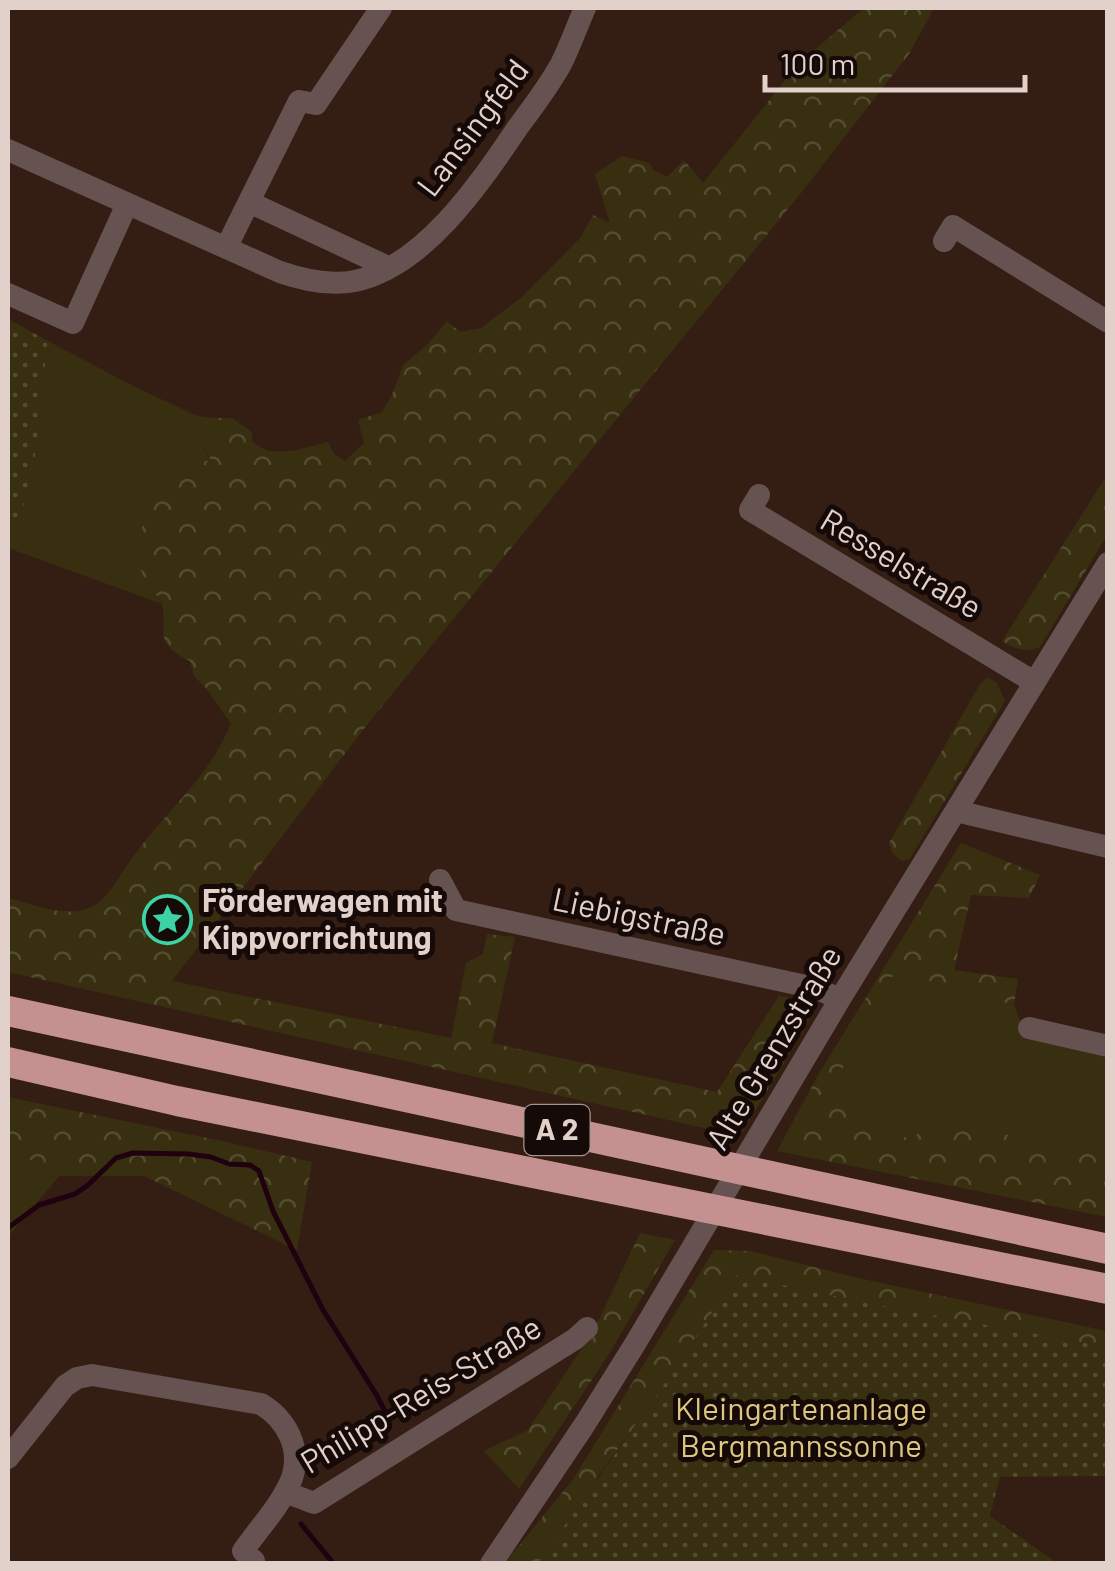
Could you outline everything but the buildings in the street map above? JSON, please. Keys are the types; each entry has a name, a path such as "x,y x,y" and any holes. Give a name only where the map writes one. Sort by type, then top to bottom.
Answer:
{"highway":[{"name":"A 2","path":"8,1011 1108,1249"},
{"name":"A 2","path":"8,1062 177,1101 1108,1289"}],"street":[{"path":"226,248 299,101 316,104 381,8"},
{"path":"558,8 583,11"},
{"name":"Lansingfeld","path":"8,150 280,272 323,282 353,281 388,267 417,248 476,188 561,63 583,11"},
{"path":"249,202 388,267"},
{"path":"8,294 73,323 127,204"},
{"path":"944,241 953,226 1108,322"},
{"name":"Resselstraße","path":"759,494 750,510 1034,682"},
{"name":"Alte Grenzstraße","path":"491,1564 586,1424 1108,563"},
{"path":"956,811 1108,847"},
{"name":"Liebigstraße","path":"440,880 456,910 815,988 840,1000"},
{"path":"1029,1028 1108,1046"},
{"name":"Philipp-Reis-Straße","path":"285,1492 314,1503 575,1339 586,1328"},
{"name":"Philipp-Reis-Straße","path":"8,1458 65,1386 77,1378 92,1375 261,1404 284,1422 294,1452 293,1474 285,1492 244,1551 254,1561"}],"green space":[{"path":"864,8 934,8 909,54 801,193 366,726 172,981 451,1038 466,963 483,954 487,934 515,937 492,1043 717,1092 779,996 799,1000 812,1013 740,1136 8,972 8,898 71,912 96,904 203,772 231,724 194,676 190,661 165,641 161,602 145,580 139,559 144,522 164,488 194,465 211,460 198,441 215,418 232,418 252,432 252,442 268,451 292,451 328,442 334,454 345,461 364,443 358,420 382,412 403,365 447,321 460,332 481,328 522,297 581,237 593,215 610,223 595,174 622,156 650,163 653,170 667,177 684,160 703,183 799,63"},
{"path":"8,319 48,341 31,491 8,535"},
{"path":"48,341 139,389 198,416 215,418 198,441 211,461 143,576 162,604 8,548 8,535 31,491"},
{"path":"1107,475 1107,535 1040,647 1020,649 1002,641"},
{"path":"988,677 997,683 1005,701 909,860 902,861 893,854 889,843 980,684"},
{"path":"961,843 1040,875 1029,898 971,895 954,970 1018,979 1014,1005 901,973 889,978 832,1089 908,1139 945,1119 991,1128 1046,1151 1107,1151 1107,1217 777,1151 818,1075"},
{"path":"901,973 1014,1005 1024,1031 1107,1049 1107,1151 1046,1151 990,1128 945,1119 908,1139 832,1089 889,978"},
{"path":"8,1097 312,1162 297,1250 144,1176 62,1176 8,1148"},
{"path":"8,1148 61,1174 8,1237"},
{"path":"640,1233 675,1240 609,1354 519,1489 484,1451 528,1430 594,1330"},
{"path":"714,1250 750,1251 1107,1331 1107,1347 737,1276 597,1478 571,1563 504,1564 574,1478"},
{"name":"Kleingartenanlage Bergmannssonne","path":"737,1275 1107,1347 1107,1476 1000,1477 990,1516 1057,1563 538,1563"}],"waterway":[{"path":"8,1228 39,1205 75,1194 116,1158 133,1153 211,1157 229,1164 250,1165 259,1171 273,1211 323,1310 387,1415 382,1434 328,1467"},
{"path":"301,1524 334,1564"}],"place":[{"name":"Förderwagen mit Kippvorrichtung","path":"167,919"}]}
